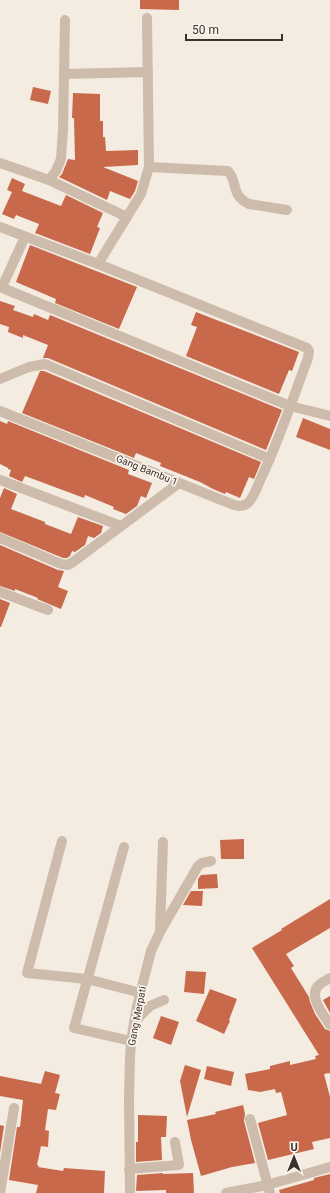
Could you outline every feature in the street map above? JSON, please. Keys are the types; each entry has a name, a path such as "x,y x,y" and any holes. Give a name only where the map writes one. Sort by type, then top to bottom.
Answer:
{"street":[{"path":"98,264 141,194 149,167 147,18"},
{"path":"49,180 56,171 61,159 65,20"},
{"path":"64,74 148,72"},
{"path":"0,164 49,180 127,217"},
{"path":"149,167 228,171 231,174 238,196 244,202 248,204 287,210"},
{"path":"0,226 307,348 309,351 308,358 270,459 45,364 29,367 0,379"},
{"path":"26,237 1,287 290,406 330,416"},
{"name":"Gang Bambu 1","path":"0,411 234,505 244,506 249,502 270,459"},
{"path":"0,480 121,526"},
{"path":"0,538 61,564 68,565 179,483"},
{"path":"0,592 48,610"},
{"path":"62,841 27,973 87,979 141,993"},
{"path":"160,932 163,842"},
{"path":"124,847 74,1028 131,1041"},
{"name":"Gang Merpati","path":"130,1193 129,1099 131,1041 151,951 160,932 198,866 202,863 211,861"},
{"path":"330,978 318,985 314,992 314,998 330,1025"},
{"path":"134,1022 150,1006 164,1000"},
{"path":"0,1193 2,1161 14,1108"},
{"path":"250,1119 268,1189"},
{"path":"129,1169 179,1165 175,1142"},
{"path":"226,1193 268,1189 330,1167"}],"building":[{"path":"140,0 179,0 179,10 140,9"},
{"path":"33,87 51,91 48,104 30,100"},
{"path":"73,93 100,94 100,121 103,121 103,137 105,137 106,151 138,150 138,165 103,167 138,181 135,191 130,199 110,191 107,200 59,177 62,174 68,159 75,160 74,118 72,118"},
{"path":"12,178 25,184 22,191 61,206 66,195 103,213 97,227 100,228 90,254 35,233 39,224 16,215 14,219 2,214 12,192 7,190"},
{"path":"30,245 137,287 119,329 55,303 56,299 16,282"},
{"path":"0,301 15,306 13,310 33,317 34,314 48,320 50,315 282,410 266,450 48,358 43,358 48,345 23,335 23,338 8,332 9,327 0,324"},
{"path":"196,312 299,352 292,371 289,370 279,394 186,356 197,327 191,325"},
{"path":"40,371 44,371 261,462 254,479 249,477 240,498 226,492 225,494 160,466 161,463 136,453 134,458 22,413"},
{"path":"303,418 330,429 330,450 296,437"},
{"path":"0,421 7,424 8,421 129,470 128,474 152,483 146,498 141,496 137,506 126,514 113,509 114,507 85,495 84,498 25,476 22,482 9,476 11,470 0,464"},
{"path":"4,488 17,494 11,509 71,534 78,517 103,526 101,533 94,538 88,536 85,545 75,552 72,551 70,556 67,558 63,558 0,532 0,498"},
{"path":"0,545 58,570 64,571 58,587 68,591 61,609 15,589 15,591 0,586"},
{"path":"0,599 10,603 1,627 0,627"},
{"path":"244,839 244,859 221,859 220,840"},
{"path":"217,874 218,888 198,889 198,879 201,875"},
{"path":"191,891 203,891 202,906 183,905"},
{"path":"330,899 330,928 286,954 294,966 291,968 309,997 315,1014 325,1029 330,1031 330,1074 324,1074 330,1097 330,1138 312,1142 314,1149 268,1160 258,1123 287,1115 281,1092 276,1093 275,1089 260,1092 248,1090 245,1074 270,1069 270,1066 290,1061 290,1065 316,1059 315,1056 319,1055 252,948"},
{"path":"186,971 206,972 204,994 184,992"},
{"path":"210,989 237,999 224,1034 196,1021"},
{"path":"330,996 330,1013 323,1000"},
{"path":"161,1016 179,1022 171,1045 153,1038"},
{"path":"185,1065 201,1070 187,1117 180,1081"},
{"path":"207,1066 234,1072 231,1086 204,1079"},
{"path":"45,1071 60,1075 55,1093 60,1094 56,1110 48,1109 45,1130 49,1131 48,1147 41,1146 37,1165 39,1166 38,1167 63,1171 64,1168 105,1171 104,1193 36,1193 38,1185 9,1180 17,1127 20,1127 23,1100 0,1096 0,1076 41,1084"},
{"path":"243,1105 245,1114 244,1121 255,1163 232,1167 201,1176 187,1120 216,1114 215,1112"},
{"path":"138,1115 167,1116 166,1137 161,1137 162,1160 136,1162"},
{"path":"0,1125 4,1126 0,1153"},
{"path":"193,1173 194,1193 166,1193 166,1190 136,1191 137,1175"},
{"path":"330,1174 330,1193 280,1193 279,1190"}]}
